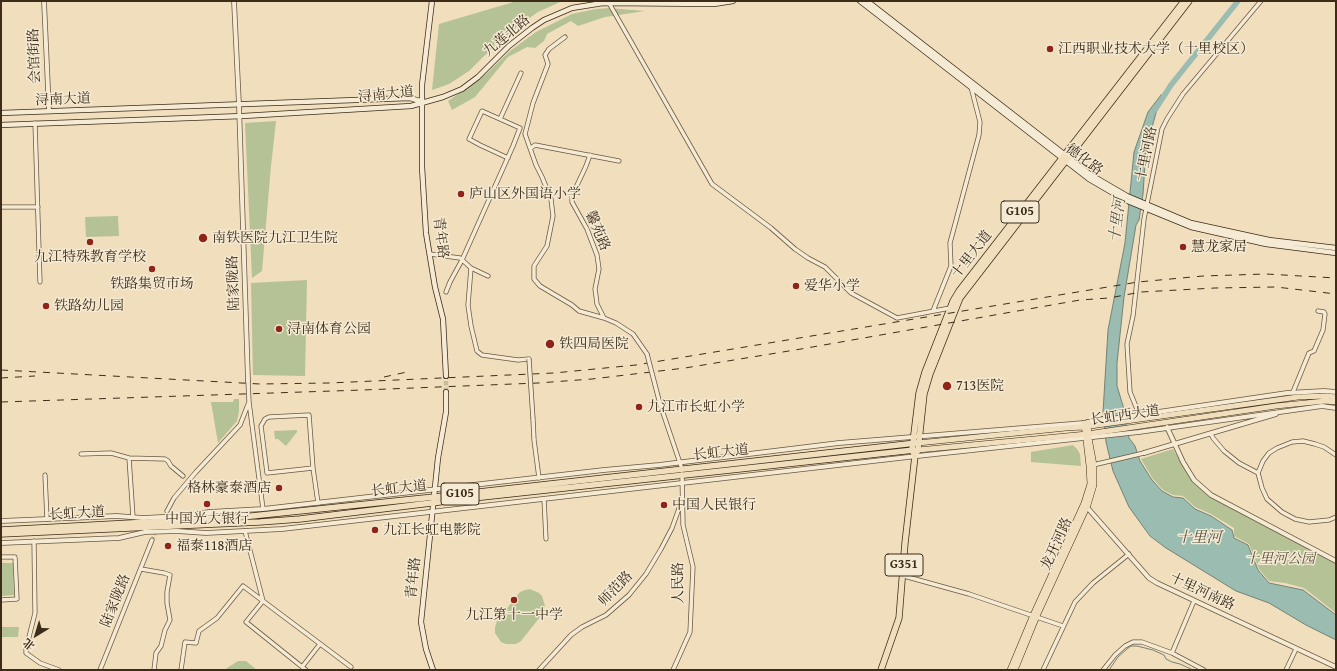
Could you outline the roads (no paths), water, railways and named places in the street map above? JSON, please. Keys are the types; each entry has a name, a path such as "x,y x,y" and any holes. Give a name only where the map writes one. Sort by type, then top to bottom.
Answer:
{"highway":[{"name":"十里大道","path":"916,440 924,394 960,298 1184,1"},
{"name":"十里大道","path":"915,456 919,393 925,372 950,308 959,291 1189,1"},
{"name":"长虹大道","path":"1,534 300,519 434,500 682,471 916,440"},
{"name":"长虹大道","path":"682,471 915,450"},
{"name":"G351","path":"881,670 900,618 905,543 915,456"},
{"name":"长虹大道","path":"1,530 235,518 434,500"}],"main road":[{"name":"青年路","path":"432,1 422,85 422,167 426,233 435,287 443,319 446,376"},
{"name":"九莲北路","path":"422,102 443,97 462,89 478,77 509,46 544,20 572,8 610,3 714,4 733,1"},
{"name":"德化路","path":"860,1 970,87 1066,158"},
{"name":"德化路","path":"867,1 1066,158 1090,179 1126,198 1191,227 1266,244 1336,253"},
{"name":"浔南大道","path":"1,113 410,98 422,102"},
{"name":"浔南大道","path":"1,125 239,116 411,106 422,102"},
{"name":"德化路","path":"1147,207 1191,223 1269,240 1336,248"},
{"name":"青年路","path":"433,670 426,649 421,622 438,458 446,412 446,392"},
{"name":"长虹西大道","path":"916,440 1066,428 1137,416 1298,397 1336,397"},
{"name":"长虹西大道","path":"915,450 1089,435 1138,426 1276,406 1325,401 1336,402"},
{"name":"龙开河路","path":"1010,670 1085,505 1090,484 1091,465 1088,424"},
{"name":"龙开河路","path":"1015,670 1035,615"}],"street":[{"name":"会馆街路","path":"44,1 48,111"},
{"name":"陆家陇路","path":"167,511 174,498 196,472 240,425 250,402 234,1"},
{"name":"十里河路","path":"1137,416 1130,392 1127,344 1133,316 1147,207 1160,139 1167,118 1183,94 1261,1"},
{"path":"610,3 712,184 771,228 795,249 825,267 851,293 887,311 897,318 950,308"},
{"path":"565,36 549,49 545,55 548,64 533,103 525,134 536,165 551,199 553,216 547,246 534,266 534,280 540,286 572,305 579,311 604,318"},
{"path":"500,119 521,73"},
{"path":"933,311 951,266 950,244 979,135 980,122 970,87"},
{"path":"446,292 462,260 508,158 520,128 482,111 469,139 508,158"},
{"path":"35,123 40,282"},
{"path":"531,148 535,145 619,160"},
{"name":"馨苑路","path":"590,155 572,196 572,202 587,229 597,255 599,269 595,289 597,304 604,318"},
{"path":"1,208 38,207"},
{"path":"430,254 460,258 471,268 488,276"},
{"path":"471,268 467,296 468,310 477,351 482,356 518,360 529,359 534,440 540,478"},
{"path":"1293,392 1309,353 1314,351 1323,330 1325,314 1324,312 1318,311"},
{"name":"人民路","path":"604,318 633,334 648,354 660,404 682,471 683,525 693,568 690,632 673,670"},
{"path":"1137,416 1293,392 1336,392"},
{"path":"250,402 263,509"},
{"path":"1091,465 1144,453 1211,434 1308,403"},
{"path":"1,543 119,538 153,532 177,531 206,533 282,529 682,484 1089,435 1138,432 1322,406 1336,408"},
{"path":"313,468 267,472 261,426 265,419 269,417 309,416 313,468 318,503"},
{"path":"1167,428 1183,462 1194,480 1212,496 1336,561"},
{"path":"1211,434 1230,457 1258,473"},
{"path":"1,521 117,516 143,518 263,509 839,443 916,440"},
{"path":"1336,455 1324,447 1315,444 1292,442 1269,453 1263,461 1258,473 1262,488 1267,498 1282,512 1295,519 1310,522 1329,520 1336,517"},
{"path":"82,454 111,453 129,458 165,459 183,476"},
{"path":"129,458 133,517"},
{"path":"45,475 47,519"},
{"path":"544,499 546,539"},
{"name":"师范路","path":"539,670 571,635 582,627 606,615 629,595 646,574 672,528 682,500"},
{"name":"十里河南路","path":"1085,505 1149,578 1194,601 1336,667"},
{"path":"245,531 263,601"},
{"name":"陆家陇路","path":"100,670 152,540"},
{"path":"34,541 35,613 26,653 40,663 59,670"},
{"path":"1043,670 1063,626 1080,595 1129,554"},
{"path":"1,558 15,557 17,599 1,600"},
{"path":"140,569 170,575 167,592 170,620 165,630 161,646 156,653 154,670"},
{"path":"904,576 969,594 1035,615 1063,626"},
{"path":"181,670 185,642 196,643 199,630 216,618 243,586 351,667"},
{"path":"263,601 246,622 304,669 320,644"},
{"path":"1172,653 1194,601"},
{"path":"1104,670 1115,656 1125,646 1132,642 1142,642 1172,653 1204,670"},
{"path":"1286,670 1296,649"}],"water":[{"name":"十里河","path":"1161,95 1146,149 1143,194 1139,220 1136,225 1124,297 1117,363 1117,386 1124,409 1129,438 1135,446 1140,461 1152,480 1162,491 1173,497 1183,498 1195,509 1211,516 1232,530 1234,538 1248,545 1258,570 1269,583 1303,590 1336,615 1336,640 1306,625 1269,603 1236,591 1166,548 1150,536 1129,507 1113,471 1106,442 1103,412 1108,330 1125,243 1134,152 1148,112"}],"waterway":[{"name":"十里河","path":"1155,110 1171,85 1238,1"},
{"path":"1109,670 1118,657 1131,646 1153,650 1164,655 1166,659 1193,670"}],"tunnel":[{"path":"446,376 446,392"},
{"path":"152,540 157,530"}],"railway":[{"path":"1,370 260,384 329,383 554,373 636,365 1138,282 1203,276 1266,274 1336,278"},
{"path":"1,402 363,390 538,383 592,379 685,368 1080,300 1109,298 1141,292 1215,288 1276,287 1336,294"},
{"path":"384,377 407,372"},
{"path":"1,378 35,376"}],"place":[{"name":"江西职业技术大学（十里校区）","path":"1050,49"},
{"name":"庐山区外国语小学","path":"461,194"},
{"name":"南铁医院九江卫生院","path":"203,238"},
{"name":"九江特殊教育学校","path":"90,242"},
{"name":"慧龙家居","path":"1183,247"},
{"name":"铁路集贸市场","path":"152,269"},
{"name":"爱华小学","path":"796,286"},
{"name":"铁路幼儿园","path":"46,306"},
{"name":"浔南体育公园","path":"279,329"},
{"name":"铁四局医院","path":"550,344"},
{"name":"713医院","path":"947,386"},
{"name":"九江市长虹小学","path":"639,407"},
{"name":"格林豪泰酒店","path":"279,488"},
{"name":"中国光大银行","path":"207,504"},
{"name":"中国人民银行","path":"664,505"},
{"name":"九江长虹电影院","path":"375,530"},
{"name":"福泰118酒店","path":"168,546"},
{"name":"九江第十一中学","path":"514,600"}],"park label":[{"name":"十里河公园","path":"1280,559"}]}
